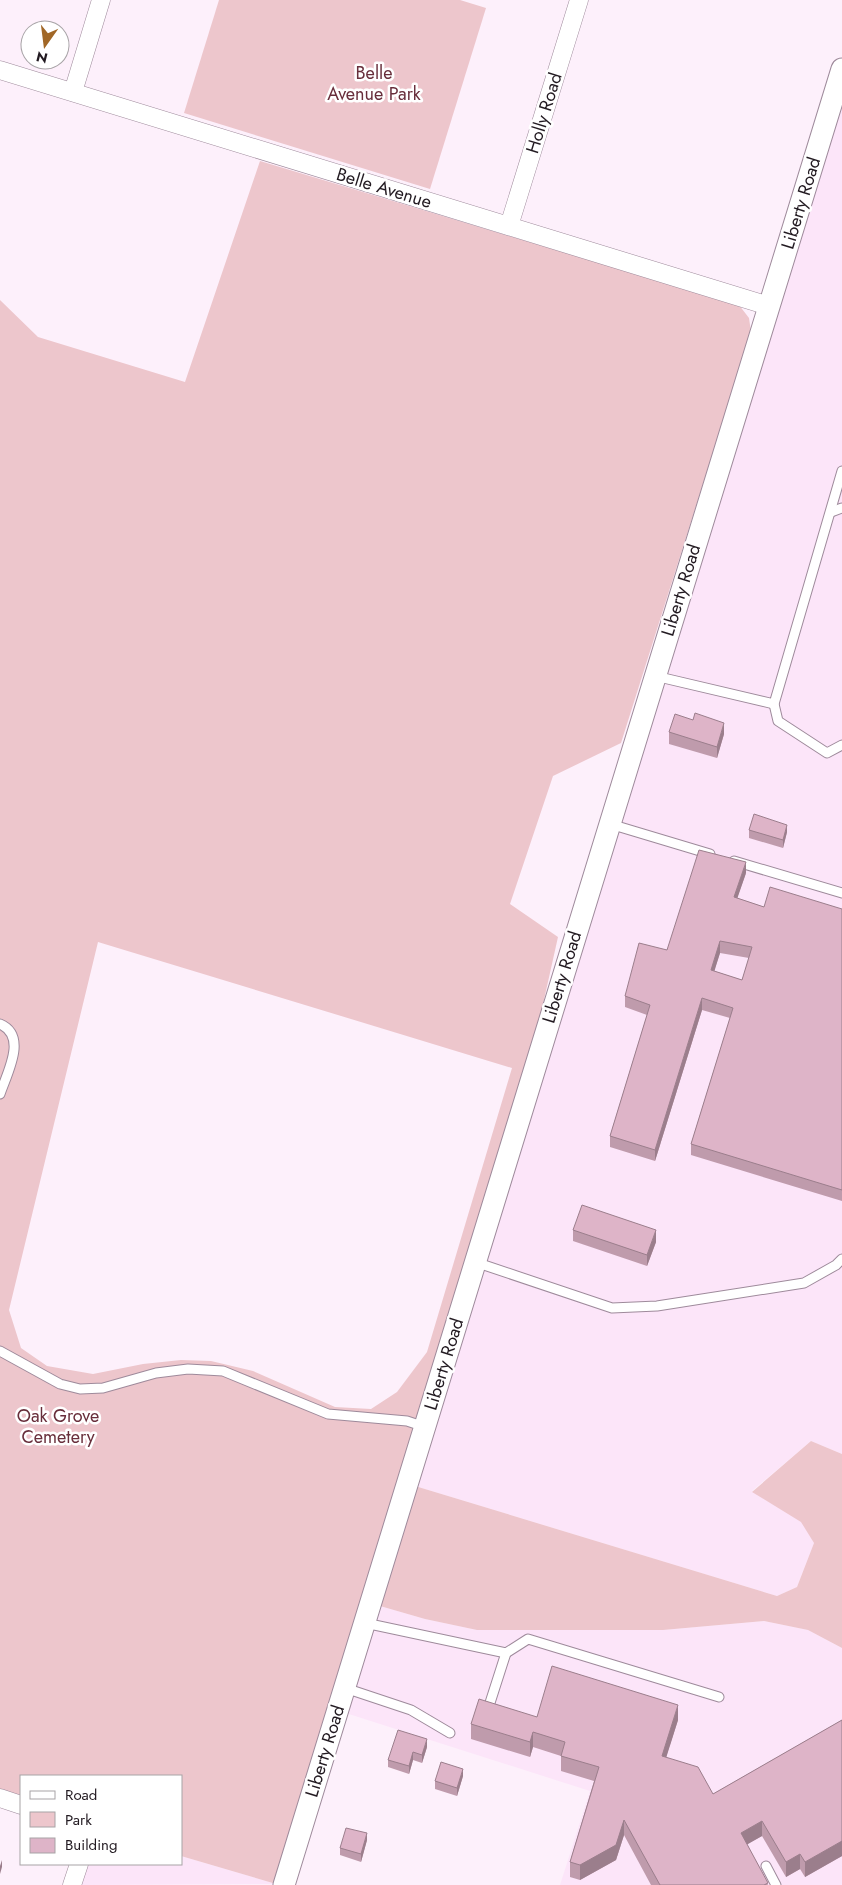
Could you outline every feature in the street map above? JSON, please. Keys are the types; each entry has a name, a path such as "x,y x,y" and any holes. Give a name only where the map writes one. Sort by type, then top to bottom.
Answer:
{"street":[{"path":"73,92 101,0"},
{"name":"Holly Road","path":"509,226 579,0"},
{"name":"Liberty Road","path":"284,1885 608,823 842,69"},
{"name":"Belle Avenue","path":"0,70 769,306"},
{"path":"0,1798 20,1804"},
{"path":"72,1885 79,1865"}],"lane":[{"path":"842,471 774,704 778,721 827,753 842,745"},
{"path":"831,512 842,508"},
{"path":"654,676 774,704"},
{"path":"608,823 842,893"},
{"path":"0,1024 11,1031 15,1040 0,1094"},
{"path":"475,1262 612,1308 657,1306 804,1283 836,1265 842,1259"},
{"path":"0,1351 60,1384 80,1389 103,1388 156,1373 188,1369 223,1371 328,1414 407,1420 425,1427"},
{"path":"365,1623 506,1654"},
{"path":"488,1709 506,1654 528,1638 719,1697"},
{"path":"345,1687 411,1710 450,1733"},
{"path":"766,1866 776,1885"}],"shaded area":[{"path":"842,96 842,1454 811,1441 752,1491 802,1522 814,1543 797,1587 777,1596 415,1486"},
{"path":"363,1601 425,1619 477,1630 663,1630 764,1621 808,1630 842,1648 842,1885 560,1885 590,1791 330,1708"},
{"path":"182,1856 276,1884 81,1885 87,1865 182,1865"}],"green space":[{"name":"Belle Avenue Park","path":"219,0 460,0 486,8 430,189 184,113"},
{"name":"Oak Grove Cemetery","path":"260,161 739,305 749,318 751,332 621,743 553,776 510,904 558,937 533,1049 276,1884 182,1856 182,1775 20,1775 20,1799 0,1793 0,300 38,337 185,382","holes":["98,942 512,1068 427,1352 397,1392 371,1409 335,1407 253,1371 211,1361 181,1360 143,1364 93,1374 47,1366 21,1348 9,1310"]},
{"path":"811,1441 842,1454 842,1648 808,1630 764,1621 663,1630 477,1630 425,1619 380,1606 415,1486 777,1596 797,1587 814,1543 801,1522 752,1492"}],"building":[{"path":"695,713 724,723 717,747 669,732 675,714 693,720"},
{"path":"754,814 787,825 783,840 749,830"},
{"path":"699,850 746,862 734,897 764,907 770,887 842,909 842,1190 691,1144 733,1008 702,998 655,1150 610,1136 650,1005 625,996 639,943 667,950","holes":["720,941 752,947 742,980 711,970"]},
{"path":"582,1205 656,1230 647,1255 573,1230"},
{"path":"552,1666 678,1705 662,1756 698,1767 713,1794 842,1720 842,1841 805,1862 800,1854 786,1862 762,1821 741,1833 768,1883 764,1885 660,1885 624,1820 616,1845 580,1865 570,1862 599,1767 561,1756 565,1742 533,1732 530,1742 471,1724 479,1699 537,1717"},
{"path":"398,1730 427,1739 422,1755 413,1752 409,1766 388,1760"},
{"path":"441,1762 463,1769 457,1788 435,1781"},
{"path":"346,1828 367,1833 361,1854 340,1848"}]}
